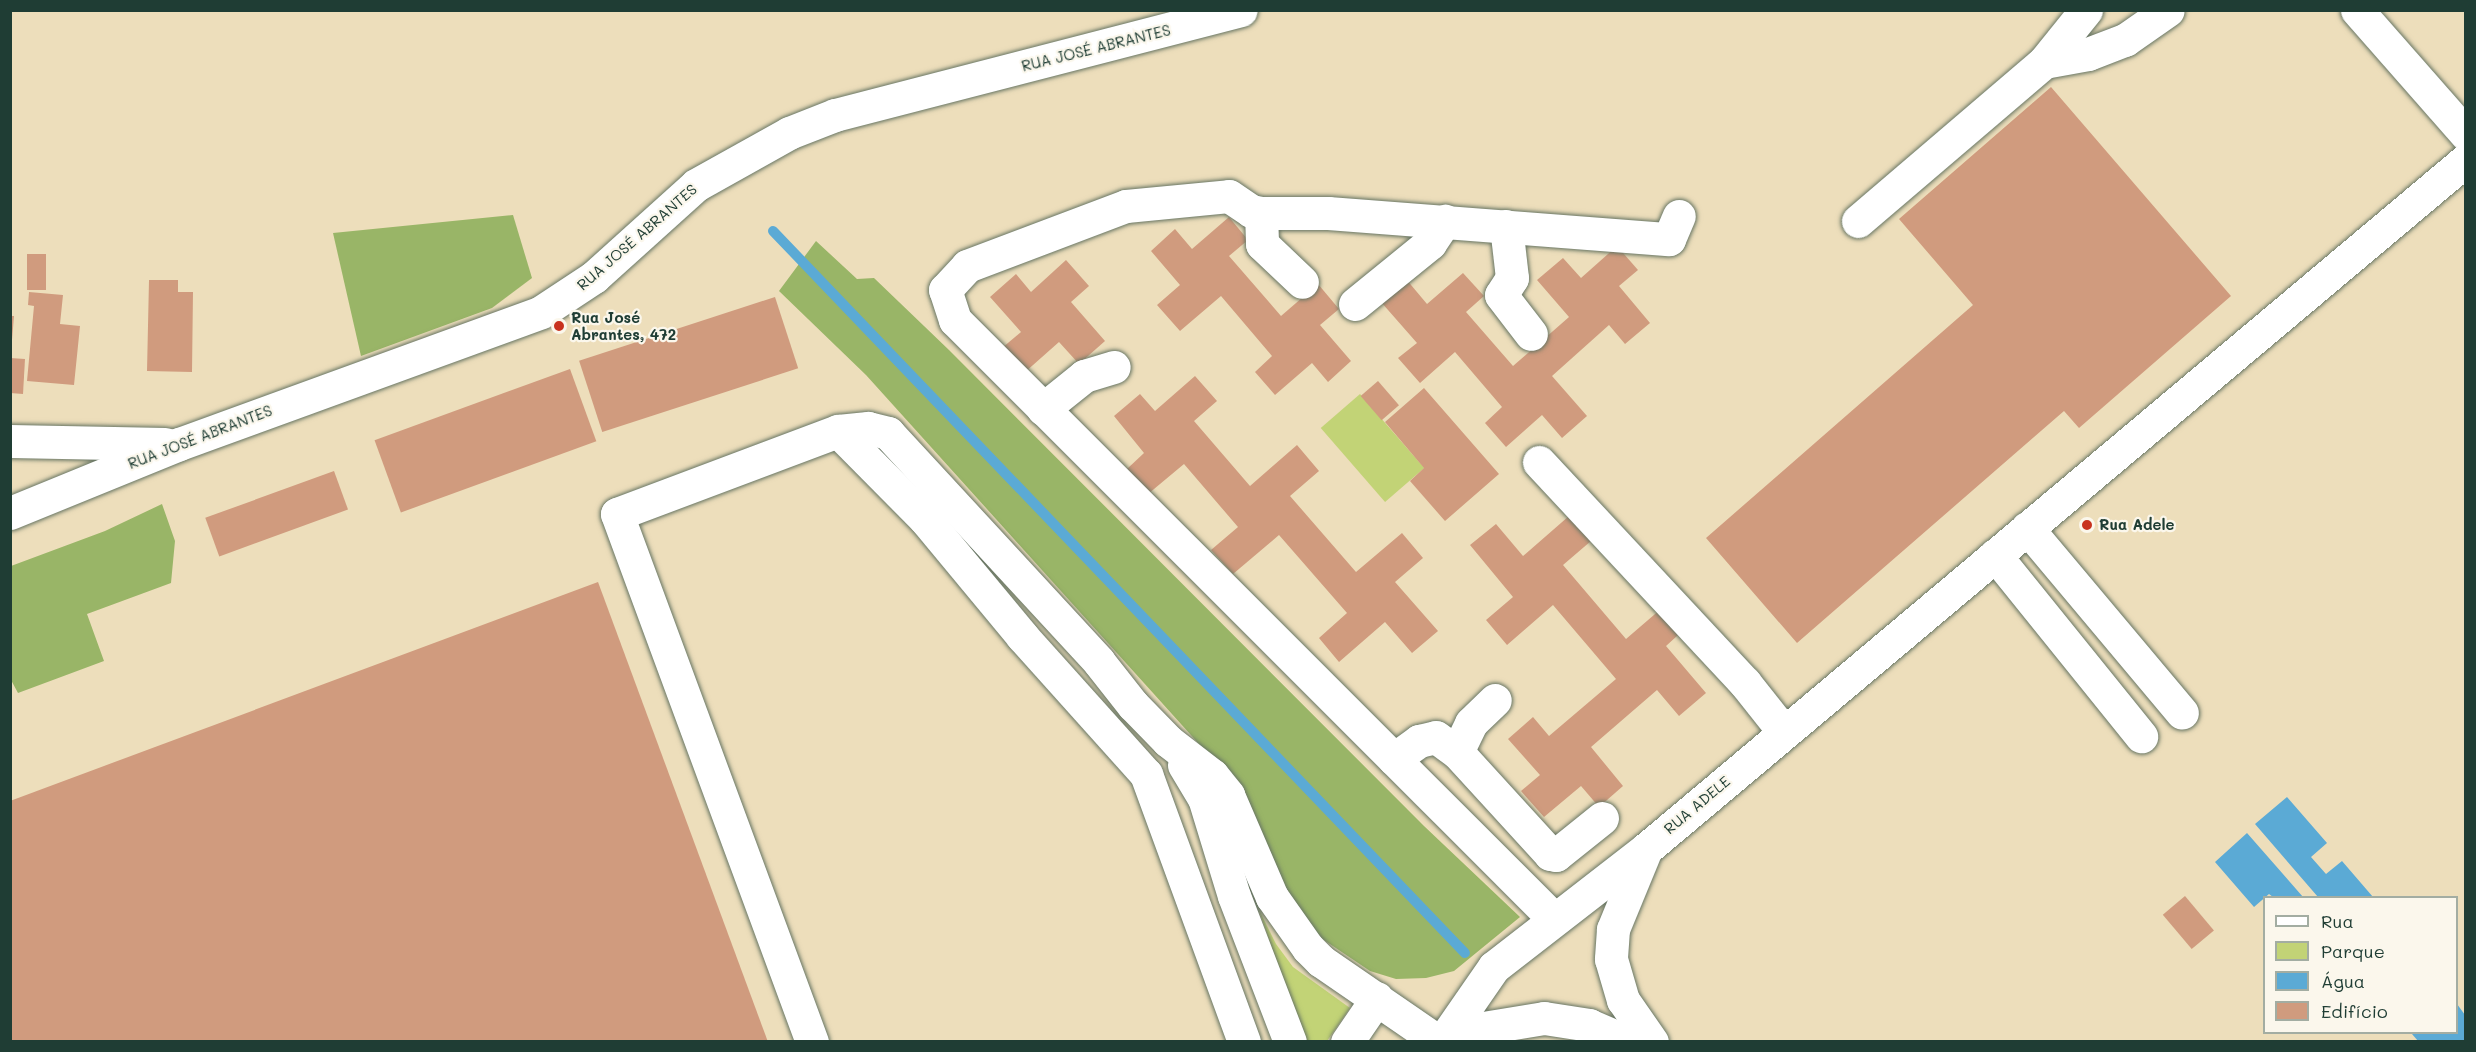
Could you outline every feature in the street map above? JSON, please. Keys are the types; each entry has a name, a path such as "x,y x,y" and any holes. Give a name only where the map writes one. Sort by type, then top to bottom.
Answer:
{"main road":[{"name":"RUA JOSÉ ABRANTES","path":"10,513 179,444 541,312 594,277 696,185 789,133 835,115 1241,10"},
{"path":"1858,220 2044,63 2086,10"},
{"path":"2044,63 2088,54 2126,39 2168,10"},
{"path":"2357,10 2466,134"},
{"name":"RUA ADELE","path":"1442,1041 1494,967 1646,849 2466,160"},
{"path":"1554,920 955,320 945,290 967,266 1126,206 1229,196 1261,213 1328,213 1669,239 1679,216"},
{"path":"1261,213 1262,244 1302,282"},
{"path":"1355,303 1430,243 1445,221"},
{"path":"1506,226 1512,278 1501,295 1531,334"},
{"path":"1043,409 1084,376 1114,367"},
{"path":"812,1041 617,514 838,431 878,428 888,433 1099,662 1133,705 1168,741 1212,775 1228,795 1272,897 1302,940 1321,961 1442,1041 1477,1029 1544,1018 1589,1025 1628,1041"},
{"path":"838,431 925,519 994,598 1022,636 1146,774 1244,1041"},
{"path":"10,441 179,444"},
{"path":"1539,462 1745,683 1784,732"},
{"path":"2027,528 2182,712"},
{"path":"1995,555 2141,736"},
{"path":"994,598 1037,630 1083,674 1133,705"},
{"path":"1457,752 1471,723 1495,700"},
{"path":"1394,759 1427,738 1436,737 1457,752 1550,854 1556,855 1602,818"},
{"path":"1168,741 1204,798 1234,896 1290,1041"},
{"name":"RUA ADELE","path":"1646,849 1613,929 1611,959 1623,1000 1652,1041"},
{"path":"1347,1041 1377,998"}],"green space":[{"path":"513,215 532,278 492,308 361,356 333,233"},
{"path":"816,241 857,279 874,278 949,350 1424,826 1520,917 1454,971 1426,978 1396,979 1370,971 1318,936 1289,896 1246,796 866,375 779,291"},
{"path":"1360,394 1424,468 1385,502 1321,428"},
{"path":"162,504 175,541 171,583 87,614 104,661 18,693 11,680 11,566 105,531"},
{"path":"1259,910 1276,944 1293,967 1350,1008 1327,1041 1303,1041"}],"water":[{"path":"2287,797 2327,843 2311,857 2326,874 2342,861 2372,896 2317,896 2255,824"},
{"path":"2247,833 2302,896 2272,896 2269,894 2263,896 2263,899 2254,907 2215,862"},
{"path":"2458,1005 2465,1015 2465,1041 2418,1041 2412,1034 2458,1034"}],"building":[{"path":"2051,87 2231,296 2079,428 2064,411 1797,643 1706,538 1973,305 1899,219"},
{"path":"1229,217 1248,240 1229,256 1281,316 1318,284 1339,309 1320,325 1351,361 1328,382 1312,363 1275,395 1255,372 1272,356 1221,296 1180,331 1157,305 1180,285 1151,251 1175,229 1192,249"},
{"path":"1617,246 1638,270 1619,286 1650,323 1625,344 1609,325 1552,376 1587,416 1562,438 1542,415 1506,447 1485,423 1502,407 1455,352 1420,383 1398,358 1417,343 1381,302 1406,279 1427,304 1463,273 1484,296 1466,312 1513,366 1569,317 1537,280 1563,258 1581,278"},
{"path":"27,254 46,254 46,290 27,290"},
{"path":"1066,260 1089,286 1071,302 1105,341 1079,364 1059,342 1024,373 1002,348 1021,332 990,297 1016,274 1031,292"},
{"path":"149,280 178,280 178,292 193,292 192,372 147,371"},
{"path":"29,292 63,295 60,324 80,326 74,385 27,381 34,306 28,305"},
{"path":"775,297 798,368 602,432 579,361"},
{"path":"10,316 14,316 12,340 10,340"},
{"path":"10,358 25,359 23,394 10,393"},
{"path":"570,369 596,441 401,512 375,440"},
{"path":"1195,376 1217,401 1194,421 1250,486 1297,445 1319,471 1290,496 1356,572 1402,533 1423,558 1395,582 1438,631 1412,653 1385,622 1339,662 1319,638 1347,613 1279,535 1233,574 1211,550 1238,527 1184,464 1148,494 1127,469 1144,453 1114,416 1140,394 1155,411"},
{"path":"1378,381 1399,405 1382,420 1361,396"},
{"path":"1424,388 1499,474 1445,521 1410,481 1424,468 1385,422"},
{"path":"334,471 348,510 219,556 205,518"},
{"path":"1569,516 1591,541 1563,565 1626,639 1669,602 1689,625 1666,646 1706,693 1679,716 1657,690 1591,747 1623,786 1599,807 1581,786 1544,817 1521,791 1540,775 1508,739 1533,717 1549,736 1616,679 1553,605 1507,645 1486,620 1513,597 1470,545 1496,524 1523,556"},
{"path":"598,582 768,1042 10,1042 10,801"},
{"path":"2185,896 2214,930 2192,949 2163,915"}],"waterway":[{"path":"773,231 1465,953"}],"place":[{"name":"Rua José Abrantes, 472","path":"559,326"},
{"name":"Rua Adele","path":"2087,525"}]}
